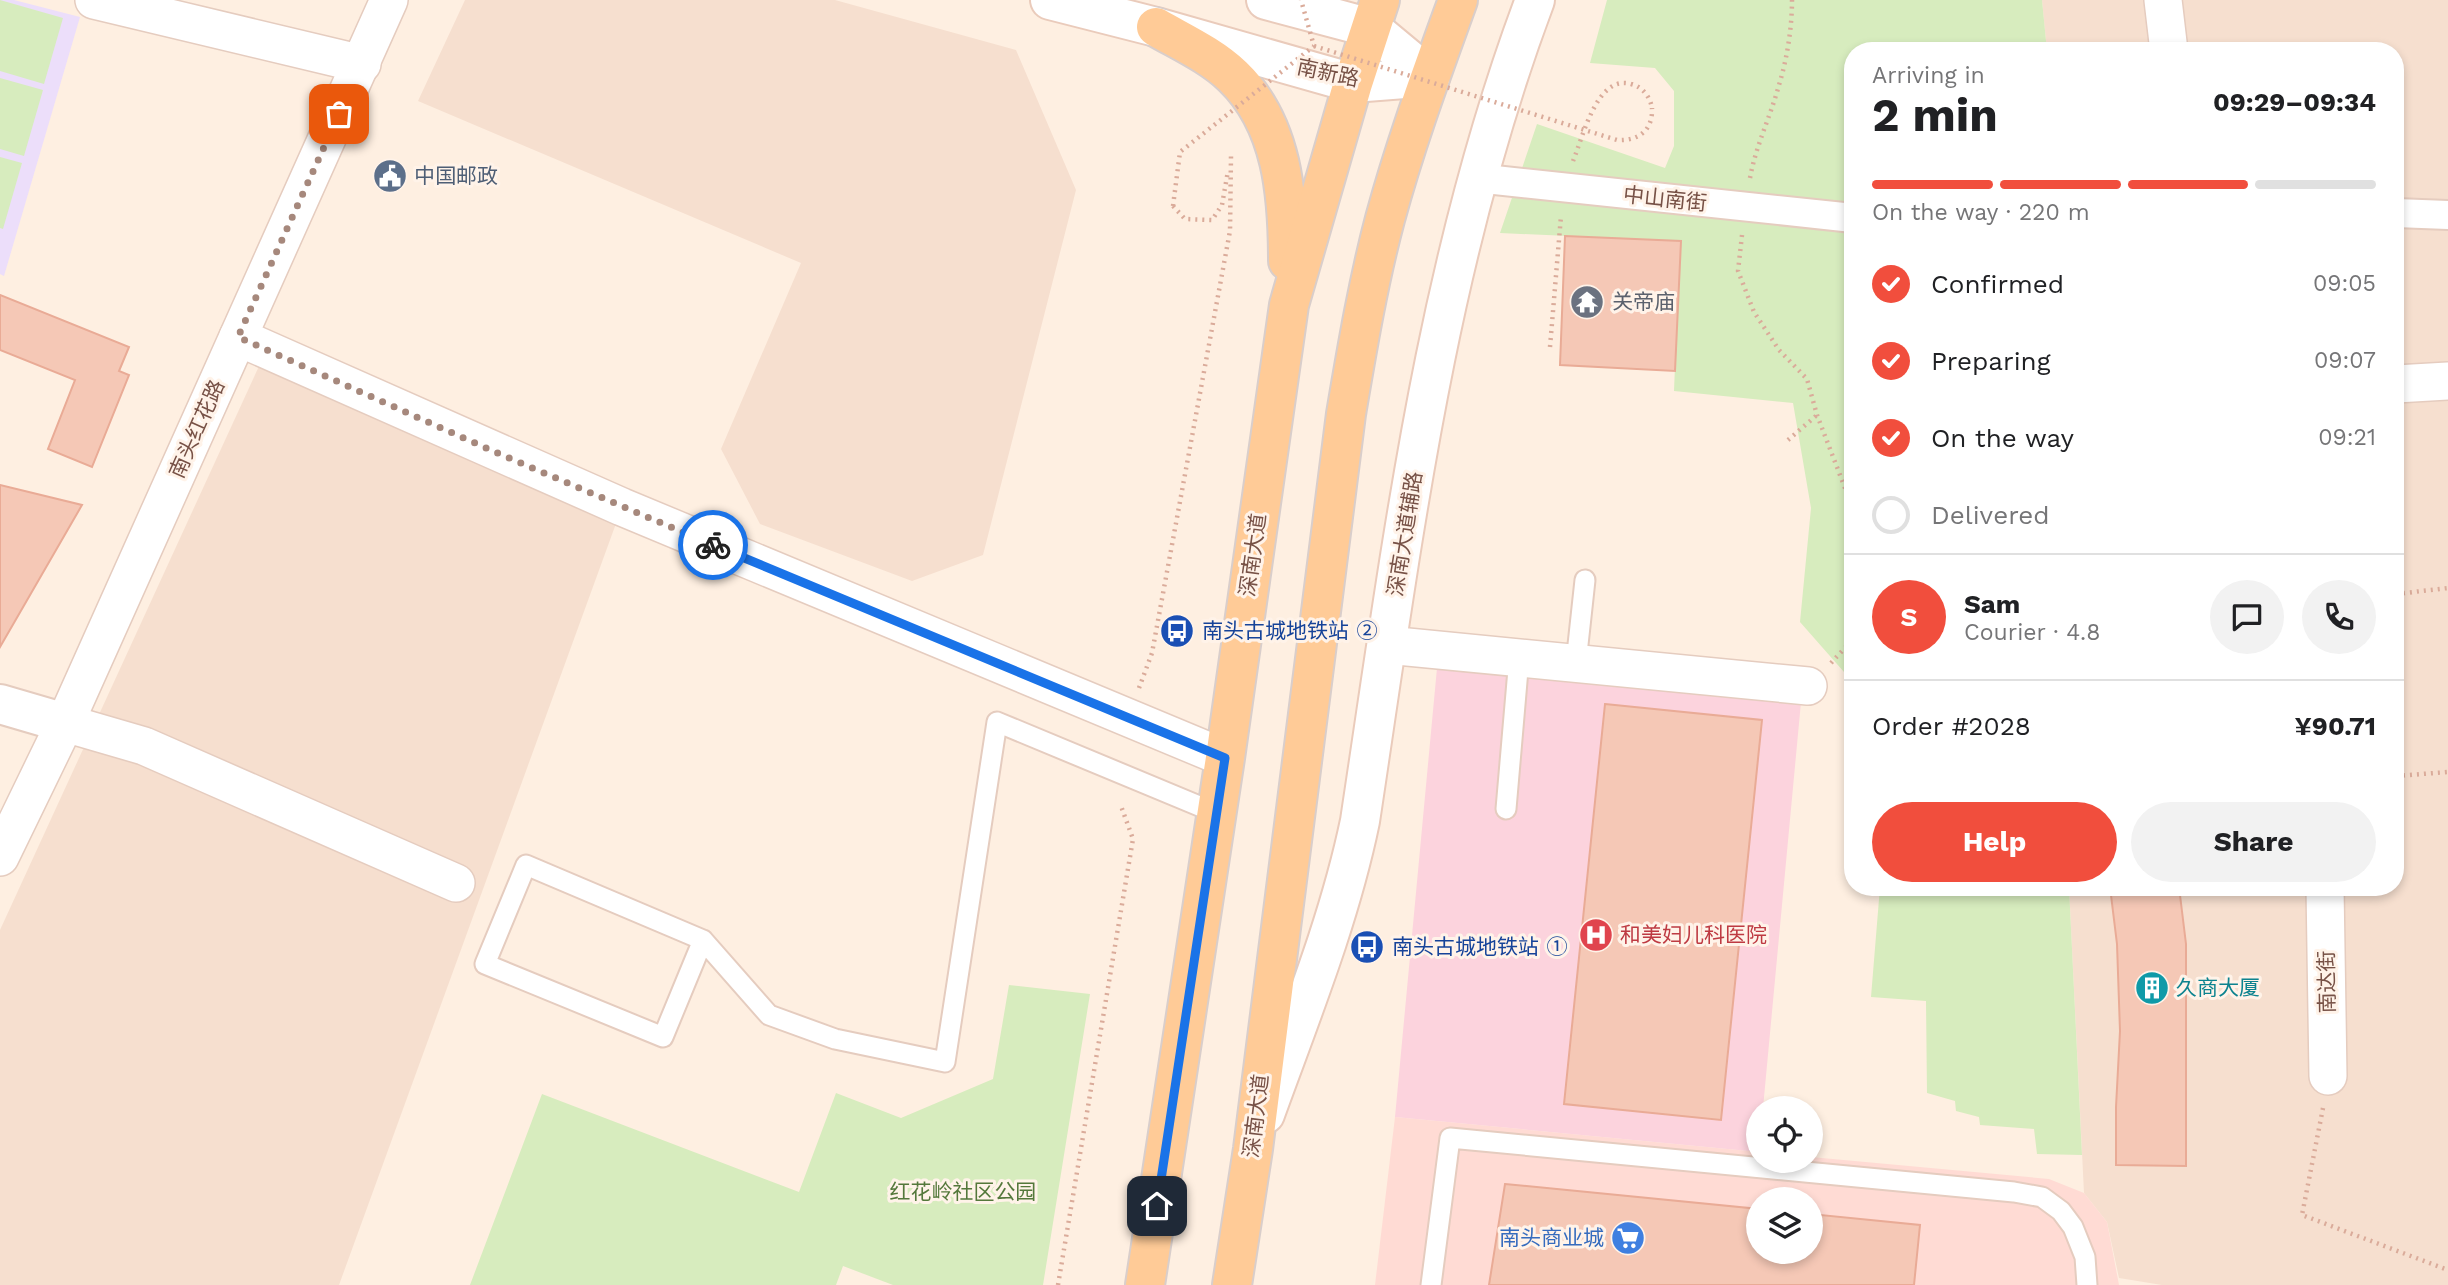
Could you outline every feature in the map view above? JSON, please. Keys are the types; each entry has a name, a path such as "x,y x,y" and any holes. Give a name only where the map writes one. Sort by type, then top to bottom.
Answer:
{"main road":[{"name":"南新路","path":"1050,0 1353,83 1430,77"},
{"path":"1266,0 1375,14 1430,77"},
{"name":"深南大道","path":"1232,1285 1252,1149 1346,414 1363,315 1385,219 1430,77 1458,0"},
{"name":"深南大道辅路","path":"1252,1149 1332,929 1350,869 1440,337 1476,178 1511,65 1535,0"},
{"name":"深南大道","path":"1145,1285 1225,758 1289,305 1375,14"},
{"path":"1156,27 1207,55 1246,90 1261,114 1282,171 1288,212 1289,305"},
{"path":"0,704 65,723"}],"street":[{"path":"94,0 362,64"},
{"name":"南头红花路","path":"0,857 65,723 389,0"},
{"path":"2163,0 2168,42"},
{"name":"中山南街","path":"1476,178 1844,217"},
{"path":"2404,213 2448,215"},
{"path":"238,337 622,507 1225,758"},
{"path":"2404,383 2448,382"},
{"path":"1387,645 1808,686"},
{"path":"65,723 144,746 456,883"},
{"name":"南达街","path":"2325,896 2328,1076"}],"lane":[{"path":"1576,663 1585,580"},
{"path":"1506,809 1519,658"},
{"path":"703,940 663,1037 485,964 526,865 703,940 769,1015 835,1040 945,1062 997,722 1216,813"},
{"path":"1431,1285 1450,1138 2000,1190 2042,1197 2061,1211 2073,1227 2085,1257 2087,1285"}],"path":[{"path":"1301,0 1314,46"},
{"path":"1793,0 1793,18 1780,85 1755,150 1738,271 1754,312 1779,350 1807,379 1817,415 1844,486"},
{"path":"1314,46 1538,116 1578,128 1591,132 1617,140 1637,138 1650,124 1652,108 1646,94 1630,83 1621,83 1606,89 1598,100 1589,122 1584,133 1563,187 1550,347"},
{"path":"1139,688 1152,653 1230,231 1231,156 1222,205 1212,220 1185,219 1173,206 1180,152 1314,46"},
{"path":"1788,440 1817,415"},
{"path":"2404,593 2448,588"},
{"path":"2404,775 2448,772"},
{"path":"1058,1285 1133,839 1121,806"},
{"path":"2328,1076 2302,1215 2448,1270"}],"shaded area":[{"path":"0,0 14,0 80,17 4,276 0,274"},
{"path":"465,0 835,0 1016,50 1076,190 983,555 912,581 760,524 721,449 801,263 418,101"},
{"path":"2042,0 2448,0 2448,1285 2162,1285 2119,1278 2107,1222 2084,1193 2069,896 2404,896 2404,42 2046,42"},
{"path":"266,351 622,507 339,1285 0,1285 0,930"},
{"name":"和美妇儿科医院","path":"1437,668 1801,702 1764,1096 1746,1096 1746,1151 1395,1117"},
{"path":"1395,1117 1746,1151 1746,1173 1823,1173 1823,1158 2049,1179 2084,1193 2107,1222 2119,1285 1375,1285"}],"green space":[{"path":"0,0 63,18 44,84 0,71"},
{"path":"1607,0 2042,0 2046,42 1844,42 1844,672 1800,622 1811,508 1793,403 1674,391 1680,241 1500,233 1537,124 1665,168 1674,146 1674,91 1655,68 1590,63"},
{"path":"0,78 43,90 24,156 0,149"},
{"path":"0,157 22,163 3,229 0,228"},
{"path":"1879,896 2069,896 2082,1155 2037,1154 2034,1129 1980,1125 1979,1117 1956,1111 1955,1101 1927,1093 1926,1001 1871,997"},
{"name":"红花岭社区公园","path":"1009,985 1090,994 1043,1285 893,1285 843,1266 836,1285 470,1285 542,1094 799,1192 836,1093 901,1118 993,1079"}],"building":[{"name":"关帝庙","path":"1565,236 1681,241 1675,371 1560,365"},
{"path":"0,295 129,347 119,371 129,375 92,467 48,449 75,380 0,350"},
{"path":"0,485 82,505 0,647"},
{"name":"和美妇儿科医院","path":"1605,704 1762,720 1721,1120 1564,1104"},
{"name":"久商大厦","path":"2111,896 2180,896 2186,944 2186,1166 2116,1165 2120,1031 2117,944"},
{"name":"南头商业城","path":"1505,1184 1746,1208 1746,1264 1823,1264 1823,1215 1920,1225 1914,1285 1489,1285"}],"way so far":[{"path":"339,114 238,337 495,452 713,545"}],"place":[{"name":"中国邮政","path":"390,176"},
{"name":"关帝庙","path":"1587,302"},
{"name":"南头古城地铁站 ②","path":"1177,631"},
{"name":"和美妇儿科医院","path":"1596,935"},
{"name":"南头古城地铁站 ①","path":"1367,947"},
{"name":"久商大厦","path":"2152,988"},
{"name":"南头商业城","path":"1628,1238"}],"route":[{"path":"713,545 1225,758 1157,1206"}]}
